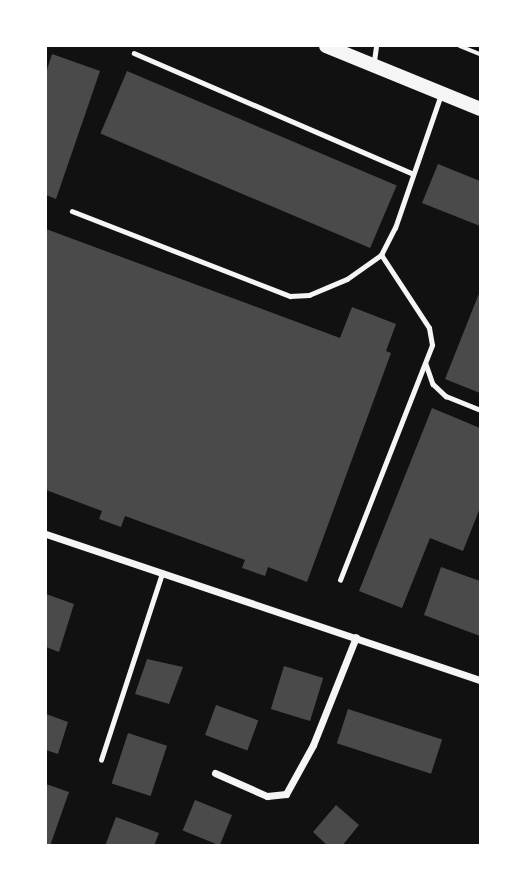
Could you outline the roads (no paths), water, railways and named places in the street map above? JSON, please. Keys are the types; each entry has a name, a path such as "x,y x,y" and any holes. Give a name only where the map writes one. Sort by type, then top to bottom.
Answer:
{"main road":[{"path":"326,46 481,109"}],"street":[{"path":"46,534 481,680"},
{"path":"215,773 267,796 286,794 313,745 356,637"}],"lane":[{"path":"373,66 376,46"},
{"path":"134,53 413,174"},
{"path":"72,211 290,296 332,287 381,255 396,228 442,93"},
{"path":"340,580 432,345 429,328 381,255"},
{"path":"425,363 433,384 446,396 481,410"},
{"path":"101,760 163,572"}]}
